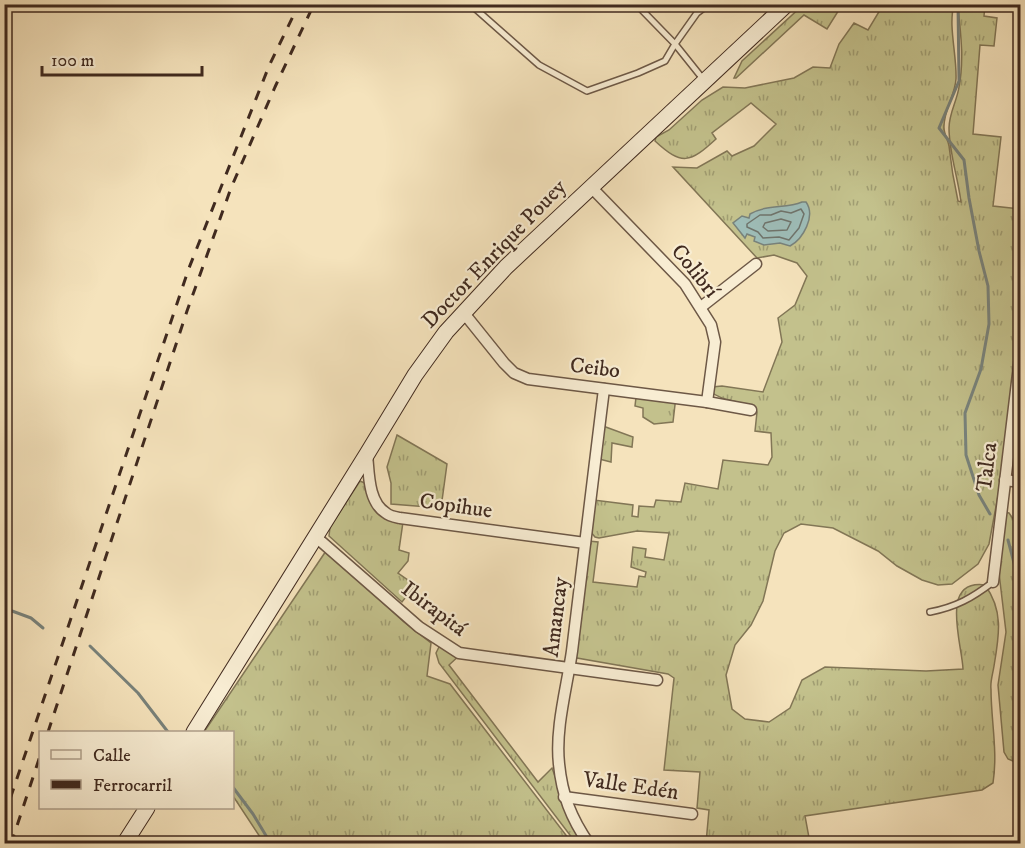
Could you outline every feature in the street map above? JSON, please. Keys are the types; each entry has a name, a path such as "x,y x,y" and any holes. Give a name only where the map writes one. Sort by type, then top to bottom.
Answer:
{"street":[{"name":"Doctor Enrique Pouey","path":"195,731 415,375 446,332 506,267 704,81 777,8"},
{"name":"Colibrí","path":"591,187 685,284 711,325 715,342 707,402"},
{"path":"701,307 756,264"},
{"name":"Ceibo","path":"463,312 514,373 528,379 707,402 751,410"},
{"name":"Talca","path":"993,582 1020,357"},
{"name":"Amancay","path":"589,843 574,822 564,797 558,762 561,719 570,667 604,388"},
{"name":"Copihue","path":"368,454 376,503 386,513 399,518 585,543"},
{"path":"1005,480 1020,482"},
{"name":"Ibirapitá","path":"316,537 419,627 459,653 657,680"},
{"name":"Valle Edén","path":"564,797 692,814"},
{"path":"127,843 146,809"}],"lane":[{"path":"470,4 539,65 587,91 665,61 697,13 709,4"},
{"path":"636,4 675,44 704,81"},
{"path":"930,612 950,608 976,595 993,582"}],"green space":[{"path":"803,5 842,5 827,29 804,15 734,78 742,61"},
{"path":"883,5 954,5 952,22 956,79 945,116 944,128 958,201 961,202 950,146 949,128 961,77 958,8 959,5 985,5 984,16 997,18 994,46 980,45 973,134 1001,137 993,206 1020,209 1020,327 1000,485 989,544 978,564 952,584 938,585 922,580 897,566 878,551 833,528 801,524 784,533 775,551 763,601 751,625 735,645 726,675 732,709 745,719 769,722 790,708 802,680 825,667 926,671 963,669 957,629 958,602 962,592 971,586 985,585 998,614 997,644 991,680 995,748 993,783 982,790 805,816 810,843 706,843 709,810 697,808 700,772 664,770 674,678 668,674 577,658 574,653 589,541 598,542 593,582 637,587 639,576 645,577 646,572 631,567 633,547 646,549 645,557 664,560 669,533 637,531 595,537 590,531 594,500 633,505 632,516 638,517 639,506 654,507 656,500 681,502 685,483 718,489 723,460 768,465 772,457 771,433 755,431 757,412 746,405 721,398 710,391 712,387 722,386 763,392 782,342 778,318 795,305 807,276 797,263 774,255 757,258 673,167 697,168 727,151 732,156 754,146 776,124 751,103 712,133 716,139 692,157 679,158 672,155 655,141 656,137 669,130 702,100 723,87 745,88 794,78 813,67 830,68 839,44 854,23 868,30"},
{"path":"637,389 676,396 673,422 654,424 643,417 643,408 635,406"},
{"path":"603,426 633,437 632,447 612,443 611,462 599,459"},
{"path":"397,435 447,464 441,508 391,504 391,483 387,467"},
{"path":"360,481 367,484 368,492 403,522 399,550 409,553 408,561 398,573 415,585 402,602 329,536 330,527"},
{"path":"1004,512 1009,513 1020,529 1020,764 1008,759 1004,752 998,685 1006,632 997,556"},
{"path":"326,551 404,622 431,643 427,676 450,684 572,843 264,843 234,798 234,731 205,731"},
{"path":"441,643 464,651 449,665 538,782 552,768 574,828 585,843 576,843 439,663 436,653"}],"water":[{"path":"806,202 809,208 809,220 803,233 790,246 780,243 764,245 754,241 755,237 747,234 745,238 733,223 742,216 749,218 750,214 756,211"}],"waterway":[{"path":"958,4 959,81 939,128 964,160 979,251 988,286 989,324 981,369 965,413 966,455 979,495 990,514"},
{"path":"1008,540 1020,586"},
{"path":"4,608 31,618 43,628"},
{"path":"90,646 138,693 167,731"},
{"path":"234,789 271,844"}],"railway":[{"path":"4,817 189,268 269,66 299,4"},
{"path":"48,731 187,311 231,188 314,4"},
{"path":"11,844 39,759"}]}
